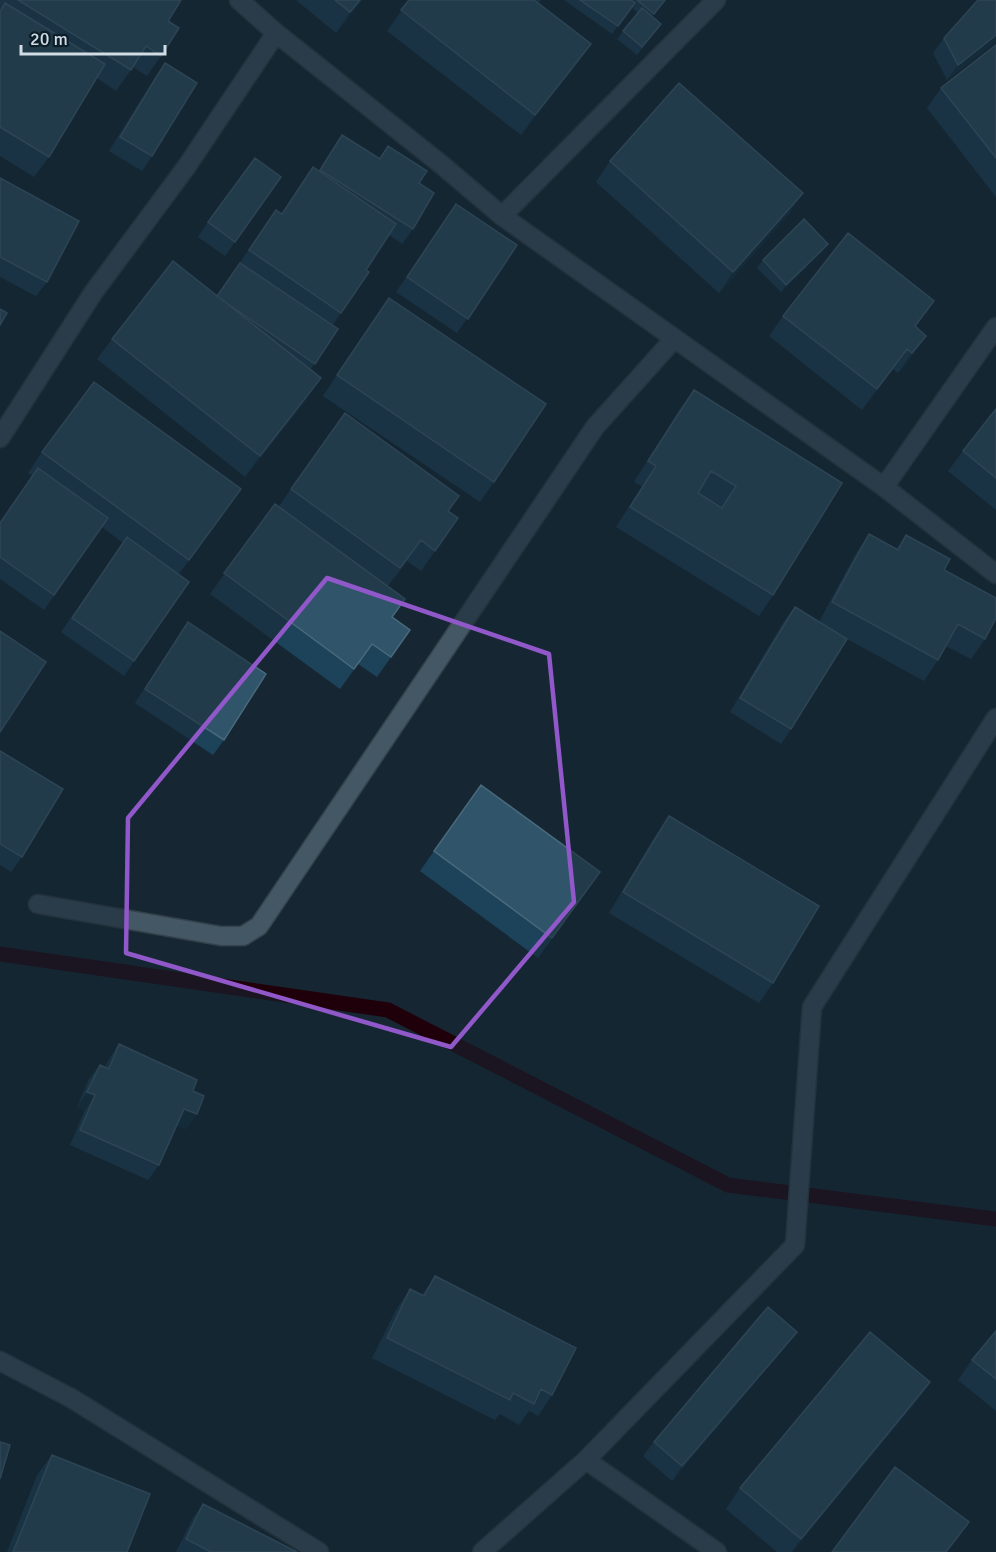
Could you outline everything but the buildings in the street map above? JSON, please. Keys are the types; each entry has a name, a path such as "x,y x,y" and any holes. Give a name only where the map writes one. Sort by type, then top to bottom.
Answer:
{"street":[{"path":"238,0 502,216 884,487 996,574"},
{"path":"502,216 716,0"},
{"path":"0,438 93,293 188,166 276,33"},
{"path":"884,487 996,327"},
{"path":"38,904 221,936 243,936 260,926 595,427 674,339"},
{"path":"482,1552 586,1460 795,1245 812,1007 996,718"},
{"path":"0,1361 71,1398 320,1552"},
{"path":"586,1460 717,1552"}],"highlighted area":[{"path":"327,578 549,654 574,902 451,1047 126,953 128,818"}],"waterway":[{"path":"0,954 388,1010 728,1185 996,1219"}]}
